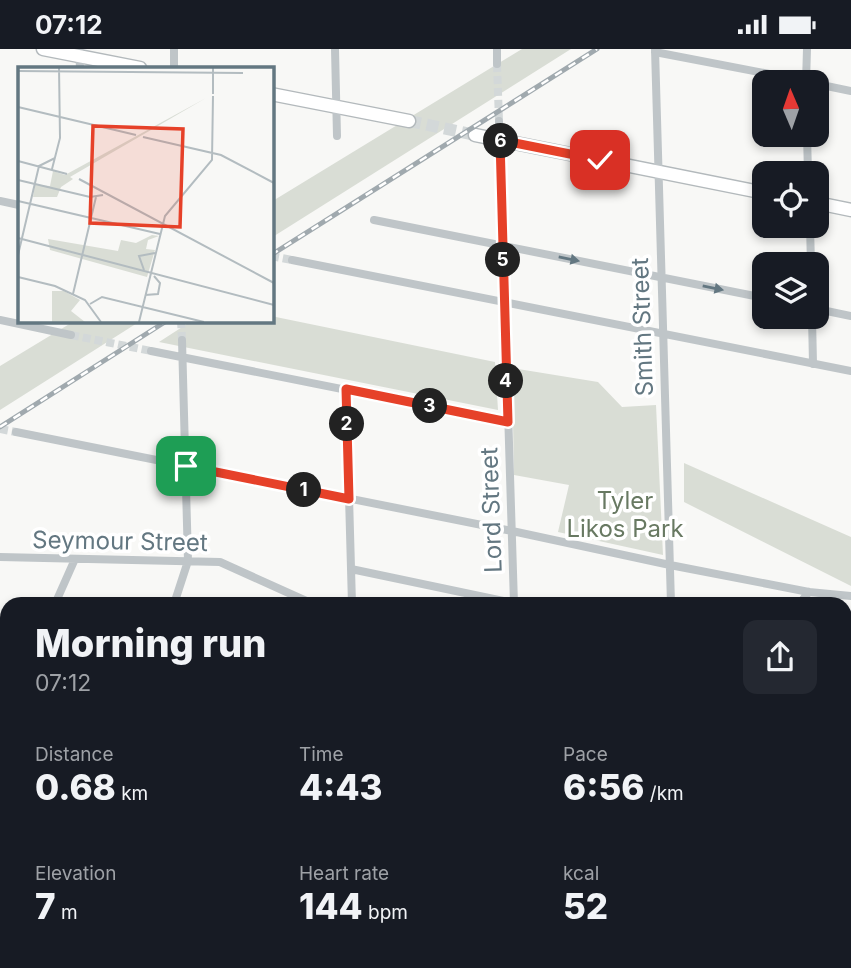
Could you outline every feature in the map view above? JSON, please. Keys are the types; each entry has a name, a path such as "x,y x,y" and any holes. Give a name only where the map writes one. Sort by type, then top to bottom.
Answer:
{"main road":[{"path":"43,49 134,67"},
{"path":"273,94 409,121"},
{"path":"475,135 752,190"},
{"path":"829,205 851,210"}],"street":[{"path":"174,49 174,67"},
{"path":"335,49 337,136"},
{"path":"497,49 498,64"},
{"path":"807,49 808,70"},
{"path":"655,50 752,70"},
{"name":"Smith Street","path":"655,50 671,597"},
{"path":"830,86 851,90"},
{"name":"Lord Street","path":"499,121 513,597"},
{"path":"0,201 18,205"},
{"path":"374,220 752,295"},
{"path":"292,260 851,371"},
{"path":"829,311 851,316"},
{"path":"0,320 71,335"},
{"path":"812,329 813,363"},
{"path":"176,597 188,561 182,340"},
{"path":"151,351 508,422"},
{"path":"346,389 352,597"},
{"path":"16,432 670,565 809,592 851,596"},
{"name":"Seymour Street","path":"0,558 220,562 298,597"},
{"path":"58,597 75,559"},
{"path":"351,569 484,597"},
{"path":"805,597 809,592"}],"green space":[{"path":"522,49 571,49 273,237 273,201"},
{"path":"273,316 495,362 498,410 159,342 190,322 273,322"},
{"path":"73,322 139,322 0,410 0,366"},
{"name":"Tyler Likos Park","path":"512,368 598,382 622,407 656,405 663,555 558,532 569,485 514,475"},
{"path":"684,463 851,537 851,586 684,502"}],"tunnel":[{"path":"497,64 499,121"},
{"path":"409,121 475,135"},
{"path":"273,256 292,260"},
{"path":"181,322 182,340"},
{"path":"71,335 151,351"},
{"path":"0,429 16,432"}],"railway":[{"path":"273,254 597,49"},
{"path":"0,427 165,322"}],"route":[{"path":"186,466 349,499 346,389 508,422 500,140 600,160"}]}
